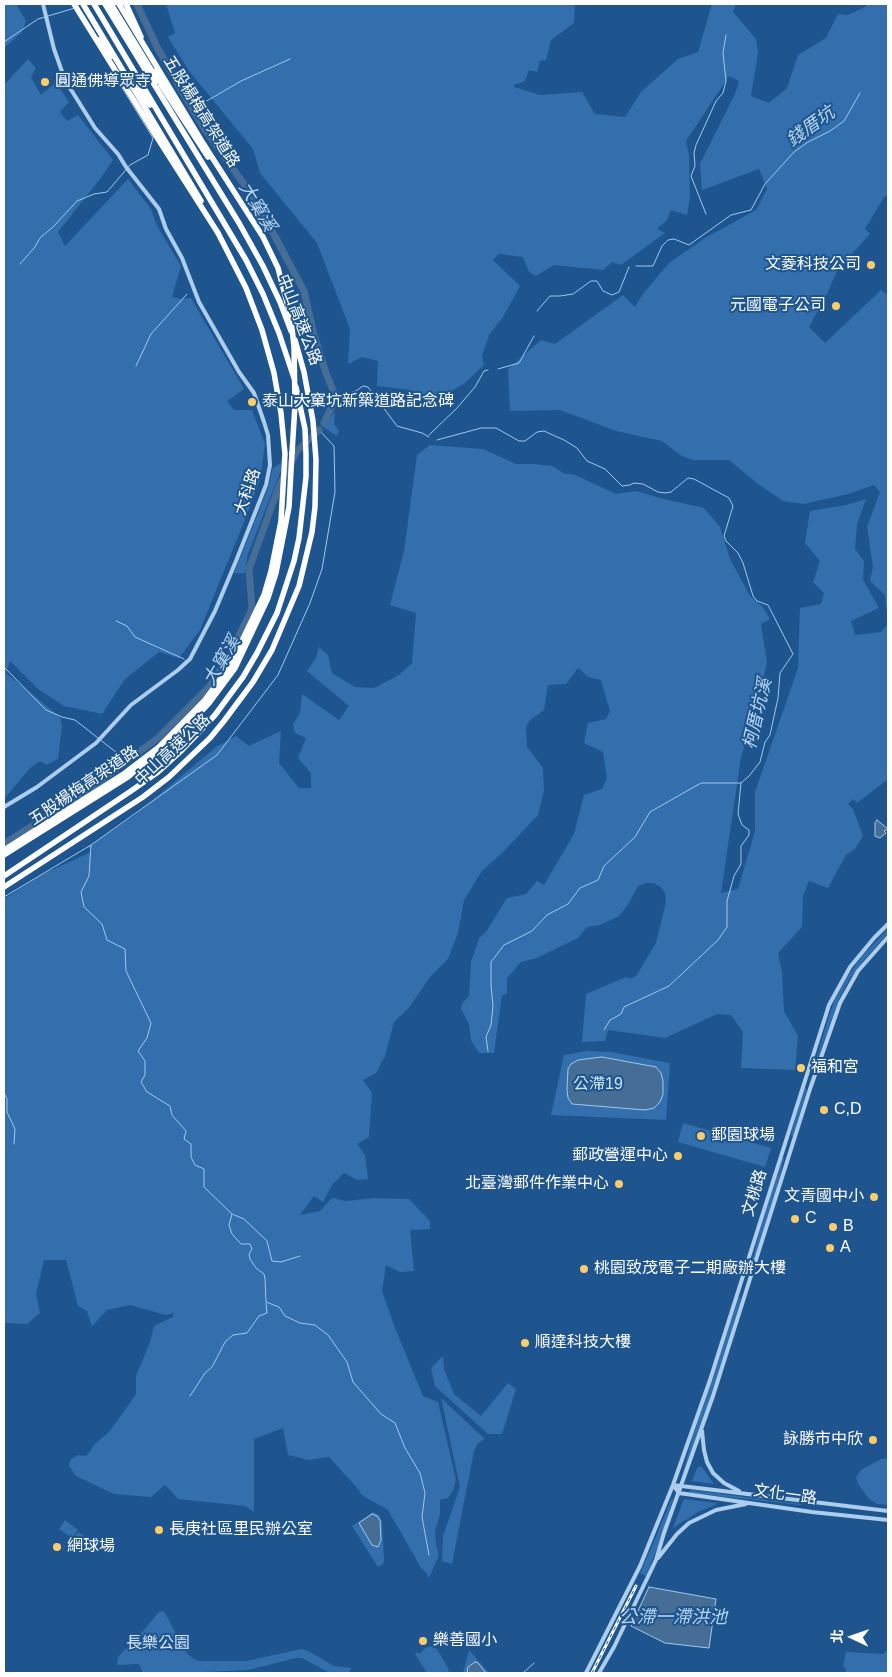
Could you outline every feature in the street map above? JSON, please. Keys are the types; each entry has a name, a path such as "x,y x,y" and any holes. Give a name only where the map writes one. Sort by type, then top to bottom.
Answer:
{"highway":[{"path":"73,4 173,136"},
{"name":"五股楊梅高架道路","path":"4,850 125,773 159,747 205,700 230,666 264,595 281,521 285,454 281,413 274,373 262,330 246,288 218,233 73,4"},
{"path":"83,4 218,233"},
{"name":"中山高速公路","path":"4,876 158,772 215,715 239,683 257,653 277,613 294,561 302,515 306,454 305,429 299,396 280,333 242,253 94,4"},
{"name":"中山高速公路","path":"4,887 143,797 169,777 204,744 238,702 272,650 299,586 312,532 315,507 316,451 314,421 304,372 294,338 280,302 253,249 105,4"},
{"path":"111,4 197,143 233,190"},
{"name":"五股楊梅高架道路","path":"4,855 128,777 181,733 209,703 234,668 268,598 276,574 289,507 295,405 294,347 292,318 278,268 263,236 119,4"},
{"path":"126,4 198,156"}],"street":[{"name":"大科路","path":"4,807 37,787 96,743 131,705 190,659 214,612 236,561 266,485 270,465 269,445 264,422 254,393 199,302 182,258 166,229 160,209 118,154 94,128 65,80 46,20 43,4"},
{"name":"文桃路","path":"672,1485 710,1380 829,1005 850,967 888,924"},
{"name":"文桃路","path":"682,1486 748,1290 832,1024 840,1003 858,971 888,937"},
{"path":"702,1428 707,1462 724,1483 743,1493"},
{"name":"文化一路","path":"672,1485 888,1511"},
{"path":"586,1673 640,1566 672,1485 679,1493"},
{"path":"599,1673 614,1647 656,1560 682,1486"},
{"name":"文化一路","path":"679,1493 888,1520"},
{"path":"656,1560 676,1534 690,1523 716,1510 751,1503"}],"green space":[{"path":"4,4 16,4 26,21 22,32 4,48"},
{"path":"166,4 575,4 574,23 551,40 546,60 540,61 537,72 529,70 525,81 514,85 514,87 540,95 582,92 595,114 625,117 641,92 678,59 698,52 712,4 736,4 733,12 756,39 758,53 751,96 769,103 787,88 798,55 826,38 838,14 848,15 865,7 867,4 888,4 888,195 884,197 865,229 870,234 838,269 809,327 825,343 881,290 888,295 888,611 886,609 885,595 870,581 873,567 867,527 880,492 874,485 848,494 804,504 783,501 758,484 729,460 693,460 682,456 662,441 616,431 560,410 510,411 508,369 541,340 555,344 623,295 635,307 643,294 669,263 705,238 756,210 767,189 759,169 702,190 700,164 735,94 739,81 729,76 686,141 689,156 690,197 687,215 671,210 667,220 657,229 665,233 621,265 612,262 603,270 554,265 536,276 529,272 523,257 499,254 493,260 520,286 503,317 489,335 482,356 484,365 465,383 438,399 410,390 377,386 378,361 362,357 348,364 350,329 317,243 260,173 253,149 189,71 168,37 175,33"},
{"path":"28,59 36,68 31,77 41,95 56,83 69,102 60,112 67,121 78,115 113,160 58,232 65,246 128,179 151,209 157,226 181,266 172,297 181,299 191,298 244,389 227,401 234,410 252,410 265,444 260,480 242,527 200,630 179,658 159,652 125,679 102,714 64,706 38,689 10,661 6,673 60,717 62,726 58,759 47,765 40,761 30,768 4,799 4,85"},
{"path":"335,412 334,424 339,431 337,436 323,427"},
{"path":"430,445 483,449 516,464 552,466 563,473 575,475 616,494 636,491 704,508 720,527 730,559 750,596 763,607 770,619 761,624 767,662 760,695 741,757 721,893 738,889 755,831 755,792 798,668 800,608 821,604 824,593 813,582 820,561 805,543 810,511 846,505 866,499 857,524 855,549 864,561 863,580 879,608 851,621 855,635 881,632 888,624 888,779 857,803 853,799 848,804 853,809 863,836 855,849 846,855 828,888 809,881 803,896 802,927 778,953 782,972 784,1011 798,1036 795,1070 741,1068 743,1032 731,1015 717,1014 665,1038 608,1030 605,1041 582,1042 586,994 626,977 630,979 636,976 656,943 666,902 665,893 661,887 653,883 638,886 619,916 600,925 587,927 578,938 537,958 521,962 507,978 507,994 502,995 494,1053 479,1053 471,1040 469,1024 461,1009 462,1003 469,996 471,962 479,938 486,932 507,898 526,894 537,881 544,885 574,834 584,795 602,789 607,778 603,752 584,743 588,723 606,719 610,711 601,680 588,677 578,668 566,684 548,685 544,710 530,720 526,727 527,747 543,768 544,791 538,815 482,871 464,900 458,933 448,959 430,977 408,1009 394,1022 385,1056 376,1073 363,1080 372,1093 369,1137 357,1144 365,1155 368,1179 357,1180 344,1173 332,1185 323,1202 314,1196 300,1215 320,1211 332,1198 346,1201 375,1198 409,1199 430,1221 430,1229 410,1230 414,1271 400,1272 386,1265 382,1291 423,1396 438,1402 456,1480 448,1498 440,1500 440,1514 435,1531 439,1555 429,1578 421,1568 388,1510 363,1496 329,1457 308,1460 288,1455 283,1428 254,1439 254,1512 245,1506 178,1499 165,1485 151,1497 114,1494 76,1476 69,1466 71,1459 78,1455 86,1456 96,1443 110,1431 136,1394 136,1376 150,1342 154,1326 173,1317 174,1313 166,1315 130,1305 107,1310 92,1326 87,1311 78,1306 66,1260 44,1260 36,1294 40,1313 27,1324 4,1323 4,899 41,875 93,851 88,847 135,815 216,747 236,736 249,746 281,731 279,763 299,788 311,788 311,773 298,758 306,738 295,733 293,724 300,713 302,694 339,720 349,706 307,671 316,658 319,647 328,655 332,673 355,687 374,688 399,675 412,663 416,613 390,605 404,551 417,455"},
{"path":"281,463 281,470 248,554 245,573 234,573 268,488 273,468"},
{"path":"888,929 888,933 849,980 839,999 815,1063 835,999 862,956"},
{"name":"公滯19","path":"587,1051 611,1052 670,1063 666,1120 551,1115 564,1055"},
{"path":"804,1088 807,1089 793,1136 791,1135"},
{"path":"683,1123 771,1148 765,1167 678,1142"},
{"path":"782,1157 784,1158 776,1193 751,1271 749,1271 759,1234"},
{"path":"739,1297 741,1298 721,1369 681,1480 692,1439"},
{"path":"443,1356 444,1369 454,1394 481,1416 508,1383 516,1389 502,1434 488,1434 435,1386 431,1368"},
{"path":"441,1398 485,1439 478,1443 474,1451 452,1564 442,1561 443,1536 460,1487"},
{"path":"888,1458 888,1505 877,1504 869,1499 858,1484 856,1477 861,1470 881,1459"},
{"path":"699,1466 702,1467 714,1484 692,1481"},
{"path":"690,1490 801,1504 801,1505 690,1493"},
{"path":"673,1499 658,1547 646,1576 640,1573"},
{"path":"684,1499 717,1504 698,1512 673,1528"},
{"path":"373,1512 379,1515 382,1521 384,1560 383,1564 378,1567 352,1526"},
{"path":"65,1520 78,1530 72,1538 59,1529"},
{"path":"78,1532 90,1540 85,1548 73,1539"},
{"name":"長樂公園","path":"162,1611 165,1613 185,1651 198,1661 246,1661 302,1649 334,1666 351,1668 349,1673 330,1673 302,1658 248,1670 181,1673 143,1673 139,1664 117,1665 118,1657 158,1613"},
{"path":"430,1646 437,1649 449,1673 427,1673 415,1654 418,1652 420,1654"},
{"path":"469,1650 489,1673 463,1673"},
{"path":"888,1650 888,1673 845,1673 846,1669 843,1666 846,1652 883,1654"}],"water":[{"path":"877,820 888,829 884,831 886,833 880,838 875,836 875,823"},
{"name":"公滯19","path":"602,1057 656,1067 661,1073 663,1081 663,1094 660,1102 654,1108 645,1110 572,1104 568,1098 567,1089 568,1069 571,1064 578,1060"},
{"path":"372,1514 380,1520 381,1540 378,1547 372,1545 359,1523"},
{"name":"公滯一滯洪池","path":"649,1587 716,1599 709,1648 665,1643 631,1626"},
{"path":"475,1662 486,1673 467,1673 468,1667"}],"waterway":[{"name":"大窠溪","path":"137,4 157,47 186,98 204,128 256,201 304,291 314,335 336,398 324,423"},
{"path":"4,42 38,19 75,8"},
{"path":"706,214 691,176 695,166 694,153 696,145 716,101 723,93 726,81 723,53 726,35"},
{"path":"193,109 241,81 290,59"},
{"path":"20,264 35,247 40,238 77,201 94,194 107,192 130,165 148,155 153,138 113,73"},
{"name":"錢厝坑","path":"636,266 653,266 662,246 668,240 674,239 689,245 731,215 751,210 765,184 794,152 844,121 860,93"},
{"name":"錢厝坑","path":"537,311 550,296 573,294 591,281 597,281 603,291 612,295 619,292 629,267"},
{"path":"136,366 151,334 187,294"},
{"name":"錢厝坑","path":"498,369 519,363 534,336"},
{"name":"錢厝坑","path":"429,435 457,408 475,387 484,371 488,370"},
{"name":"柯厝坑溪","path":"336,398 356,391 363,386 368,387 397,426 422,433 429,437"},
{"name":"柯厝坑溪","path":"437,440 481,428 496,428 519,441 525,441 537,432 544,431 577,448 587,461 605,469 622,486 634,483 643,484 658,492 665,493 671,492 688,478 694,479 729,498 733,506 724,536 726,541 738,553 743,563 753,596 757,601 768,605 793,654 780,673 778,698 770,735 765,742 760,762 749,776 741,783 701,783 650,812 635,837 604,866 598,880 580,888 568,904 547,915 532,931 504,945 491,962 493,1006 491,1025 486,1037 488,1051"},
{"path":"319,430 334,446 335,492 322,569 310,603 278,675 217,755 91,845 89,876 81,892 84,907 102,924 107,940 125,949 126,971 151,1023 147,1038 138,1051 145,1061 145,1075 141,1082 147,1092 170,1106 172,1115 186,1131 184,1139 191,1144 191,1157 195,1165 204,1169 204,1187 232,1214 229,1225 232,1234 241,1244 250,1244 252,1249 249,1254 250,1259 256,1268 264,1274 266,1302 279,1307 285,1316 300,1323 315,1325 328,1335 347,1362 353,1382 381,1414 395,1423 405,1448 420,1473 425,1493 422,1517 429,1555"},
{"name":"大窠溪","path":"4,844 84,793 158,738 210,686 230,654 252,609 249,569 279,486 297,451 319,430"},
{"path":"116,621 127,626 135,637 184,659"},
{"path":"4,667 46,710 75,720 128,760"},
{"path":"604,1030 610,1020 621,1014 624,1007 669,986 718,940 727,927 727,901 734,876 741,864 741,846 749,835 749,830 742,825 738,814 741,783"},
{"path":"4,897 91,845"},
{"path":"4,1093 7,1099 7,1112 15,1129 14,1144"},
{"path":"232,1214 244,1219 267,1241 272,1261 281,1262 300,1256"},
{"path":"190,1396 205,1373 212,1367 225,1342 233,1335 247,1333 259,1316 267,1313 266,1303"},
{"path":"523,1673 534,1663"}],"railway":[{"path":"592,1673 636,1586"}],"place":[{"name":"圓通佛導眾寺","path":"45,82"},
{"name":"文菱科技公司","path":"871,265"},
{"name":"元國電子公司","path":"836,306"},
{"name":"泰山大窠坑新築道路記念碑","path":"252,402"},
{"name":"福和宮","path":"801,1068"},
{"name":"C,D","path":"824,1110"},
{"name":"郵園球場","path":"701,1136"},
{"name":"郵政營運中心","path":"678,1156"},
{"name":"北臺灣郵件作業中心","path":"619,1184"},
{"name":"文青國中小","path":"874,1197"},
{"name":"C","path":"795,1219"},
{"name":"B","path":"833,1227"},
{"name":"A","path":"830,1248"},
{"name":"桃園致茂電子二期廠辦大樓","path":"584,1269"},
{"name":"順達科技大樓","path":"525,1343"},
{"name":"詠勝市中欣","path":"873,1440"},
{"name":"長庚社區里民辦公室","path":"159,1530"},
{"name":"網球場","path":"57,1547"},
{"name":"樂善國小","path":"423,1641"}]}
